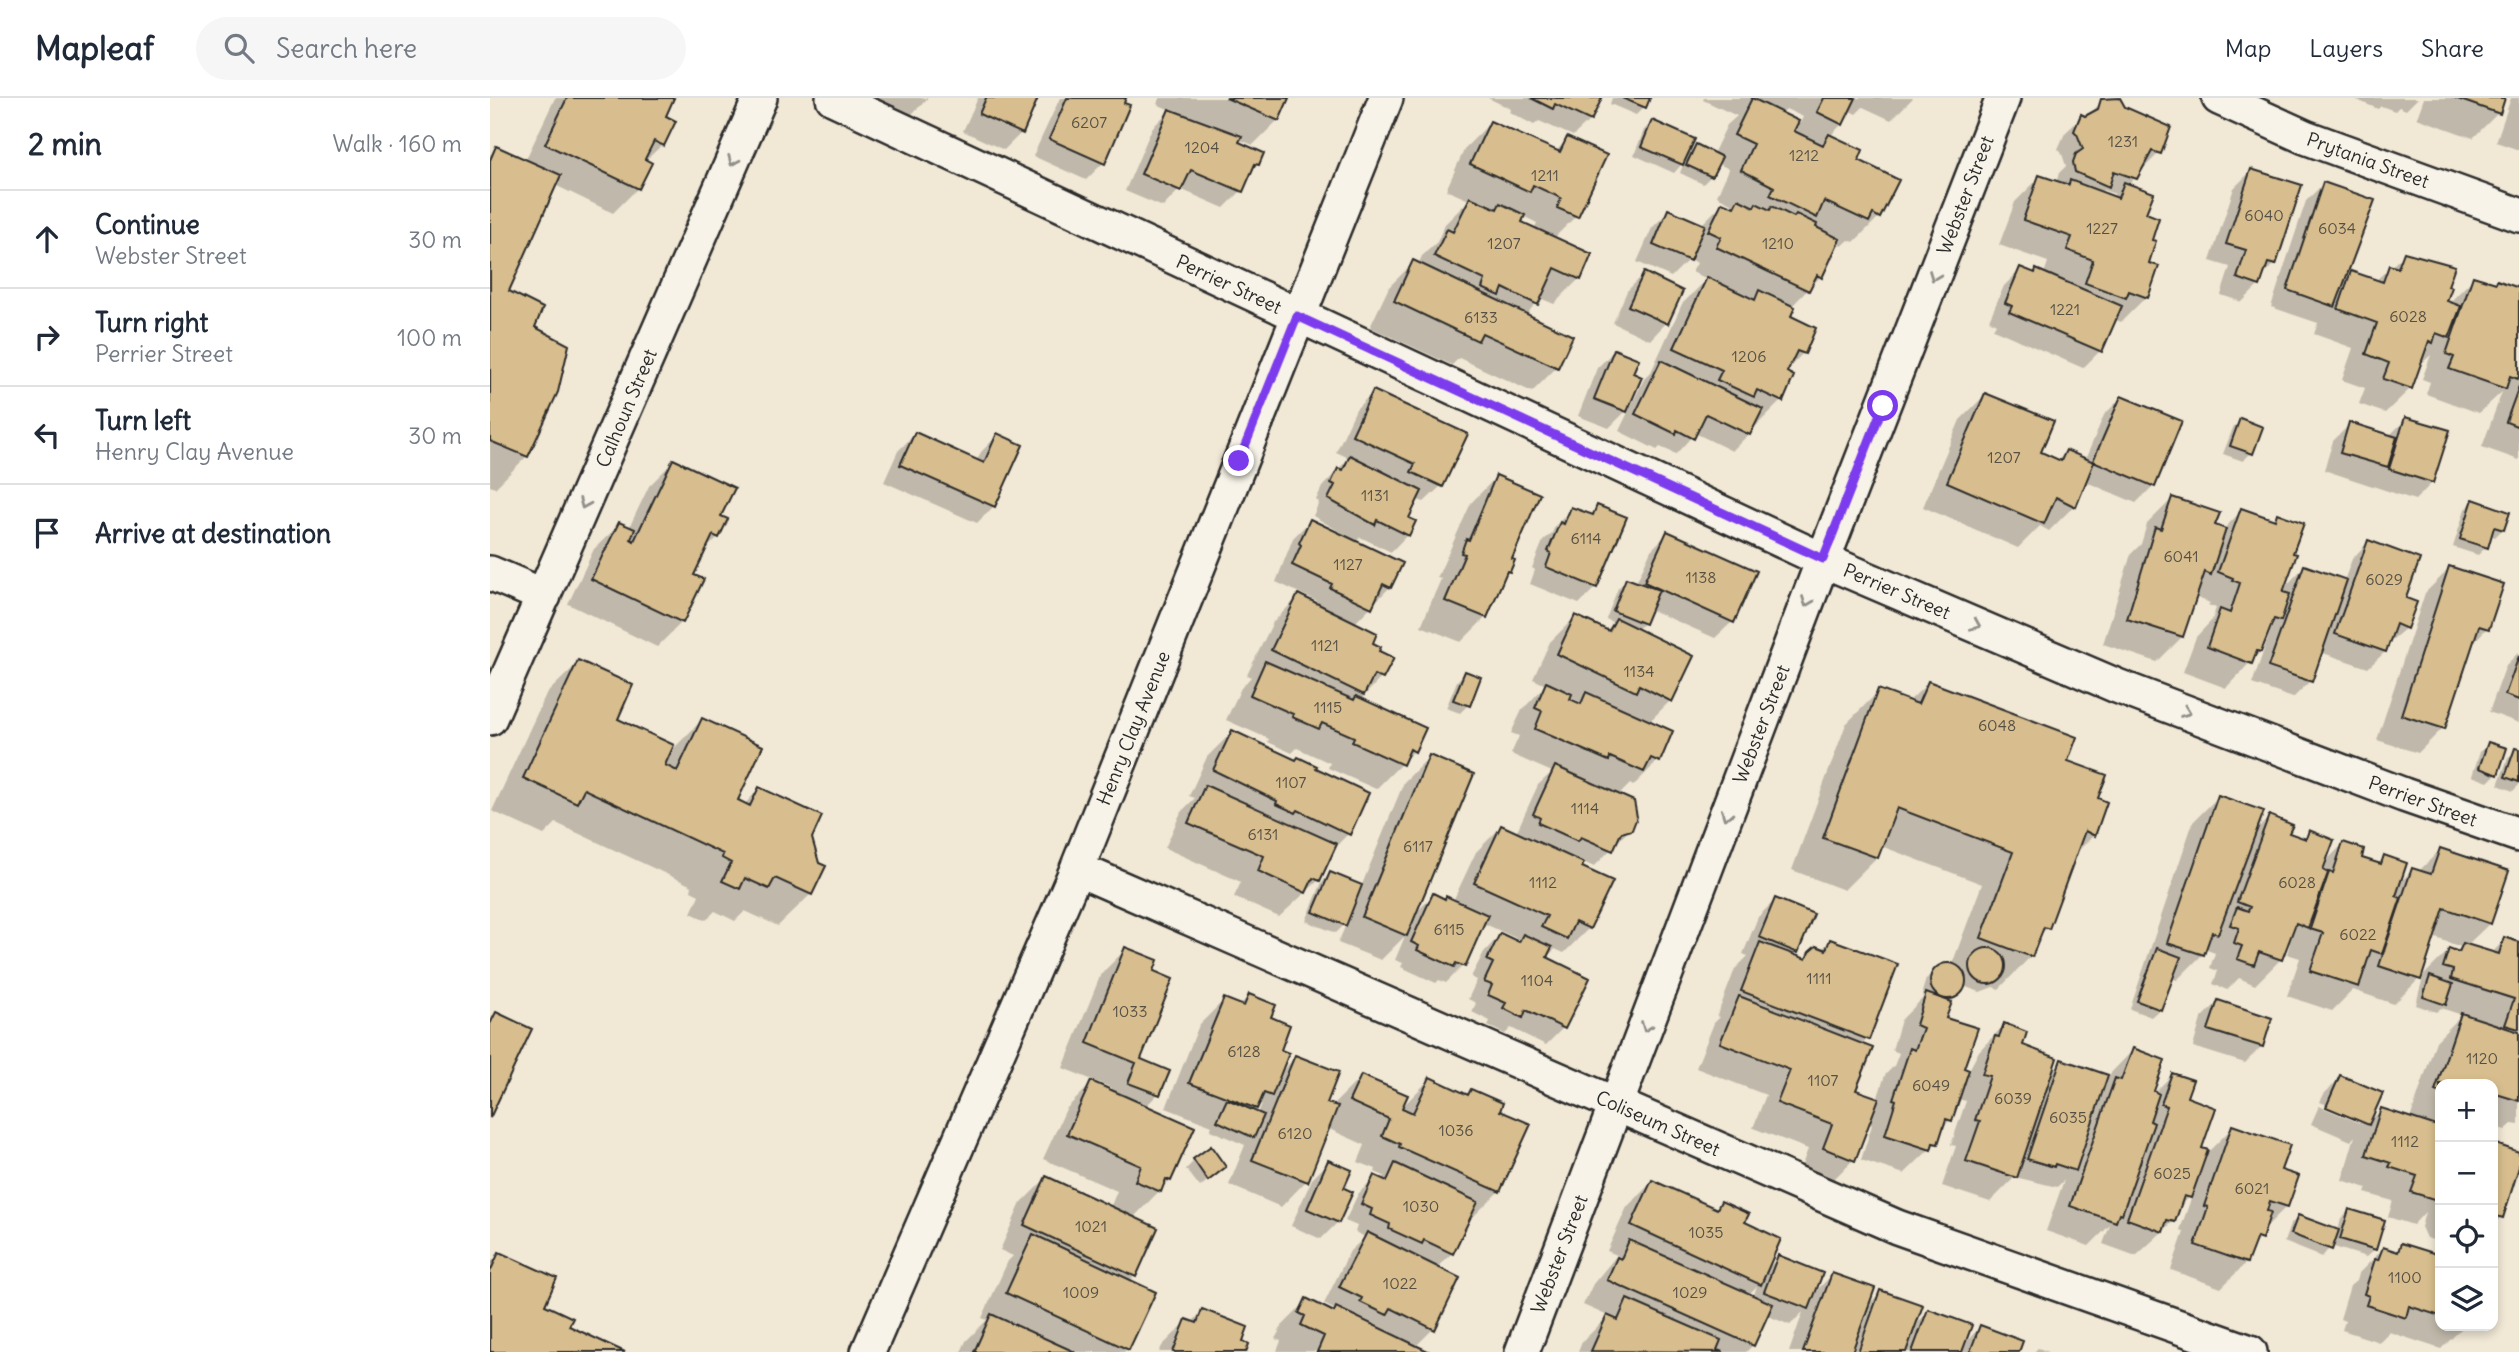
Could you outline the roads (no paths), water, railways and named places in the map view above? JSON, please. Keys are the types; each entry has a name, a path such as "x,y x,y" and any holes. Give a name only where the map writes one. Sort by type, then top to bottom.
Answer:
{"street":[{"name":"Calhoun Street","path":"490,718 760,98"},
{"name":"Perrier Street","path":"832,98 1823,559 2117,686 2404,795 2519,835"},
{"name":"Henry Clay Avenue","path":"868,1352 1077,869 1386,98"},
{"name":"Webster Street","path":"1522,1352 1823,559 2003,98"},
{"name":"Prytania Street","path":"2219,98 2305,137 2519,215"},
{"path":"490,573 544,596"},
{"name":"Coliseum Street","path":"1077,869 1897,1227 2250,1352"}]}
